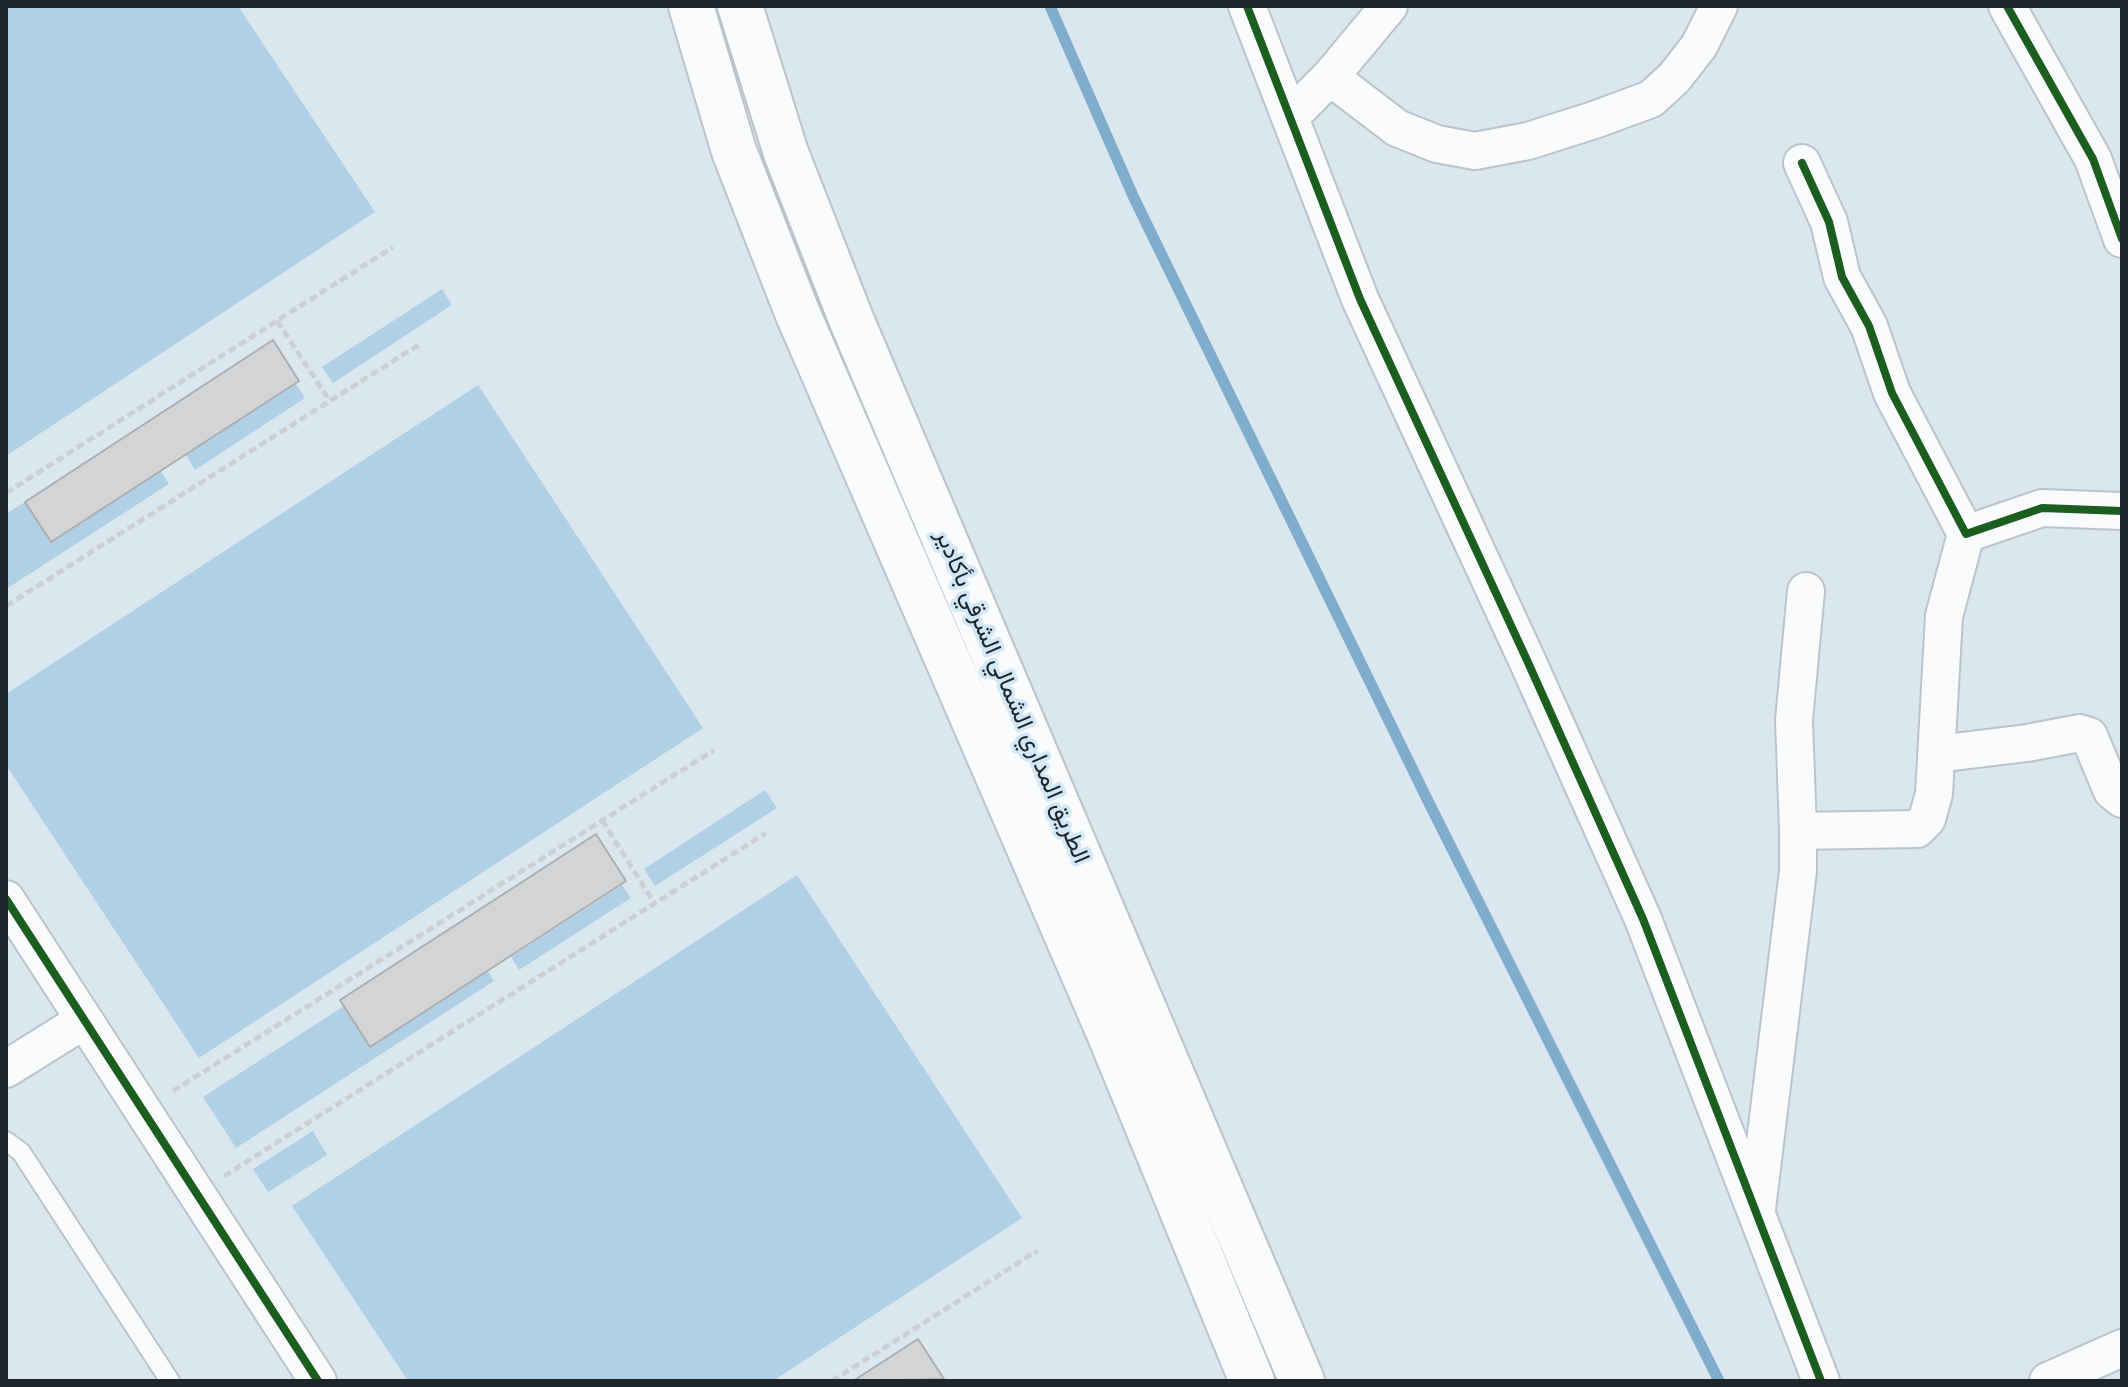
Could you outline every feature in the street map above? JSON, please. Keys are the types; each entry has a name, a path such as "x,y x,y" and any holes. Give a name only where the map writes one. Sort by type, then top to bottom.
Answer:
{"highway":[{"name":"الطريق المداري الشمالي الشرقي بأكادير","path":"691,6 734,151 797,312 1109,1033 1252,1381"},
{"name":"الطريق المداري الشمالي الشرقي بأكادير","path":"740,6 786,153 851,319 1302,1381"}],"street":[{"path":"1247,6 1360,299 1643,919 1821,1381"},
{"path":"1290,117 1330,77 1389,6"},
{"path":"1330,77 1397,128 1437,144 1475,151 1528,141 1651,99 1674,78 1699,46 1719,6"},
{"path":"2007,6 2093,159 2122,239"},
{"path":"1798,831 1917,829 1927,819 1937,754 1944,616 1966,534 1892,393 1869,326 1842,277 1829,222 1802,163"},
{"path":"1966,534 2042,508 2122,511"},
{"path":"1756,1214 1798,871 1794,720 1806,591"},
{"path":"1937,754 2080,733 2089,736 2112,791 2122,799"},
{"path":"6,899 318,1381"},
{"path":"6,1069 83,1021"},
{"path":"2048,1381 2122,1348"}],"lane":[{"path":"6,1141 21,1152 170,1381"}],"path":[{"path":"6,493 393,247"},
{"path":"277,321 330,401"},
{"path":"6,606 420,344"},
{"path":"142,1111 714,750"},
{"path":"602,820 655,904"},
{"path":"196,1193 766,833"},
{"path":"832,1381 1037,1251"}],"shaded area":[{"path":"6,6 238,6 375,212 6,456"},
{"path":"442,289 452,305 333,383 322,367"},
{"path":"295,383 305,398 195,470 186,455"},
{"path":"478,385 703,728 199,1058 6,765 6,694"},
{"path":"161,471 169,484 6,589 6,514 25,502 51,542"},
{"path":"765,790 777,808 655,886 644,869"},
{"path":"797,875 1022,1218 773,1381 408,1381 292,1206"},
{"path":"622,885 631,898 519,970 511,957"},
{"path":"488,971 494,981 236,1148 203,1097 344,1006 370,1047"},
{"path":"313,1131 327,1155 268,1192 253,1169"}],"building":[{"path":"273,340 299,381 51,542 25,502"},
{"path":"596,834 626,881 370,1047 340,1000"},
{"path":"918,1339 944,1379 853,1381"}],"waterway":[{"path":"1050,6 1134,198 1428,801 1719,1381"}],"cycle path":[{"path":"1247,6 1360,299 1643,919 1821,1381"},
{"path":"2007,6 2093,159 2122,239"},
{"path":"1802,163 1829,222 1842,277 1869,326 1892,393 1966,534 2042,508 2122,511"},
{"path":"6,899 318,1381"}]}
